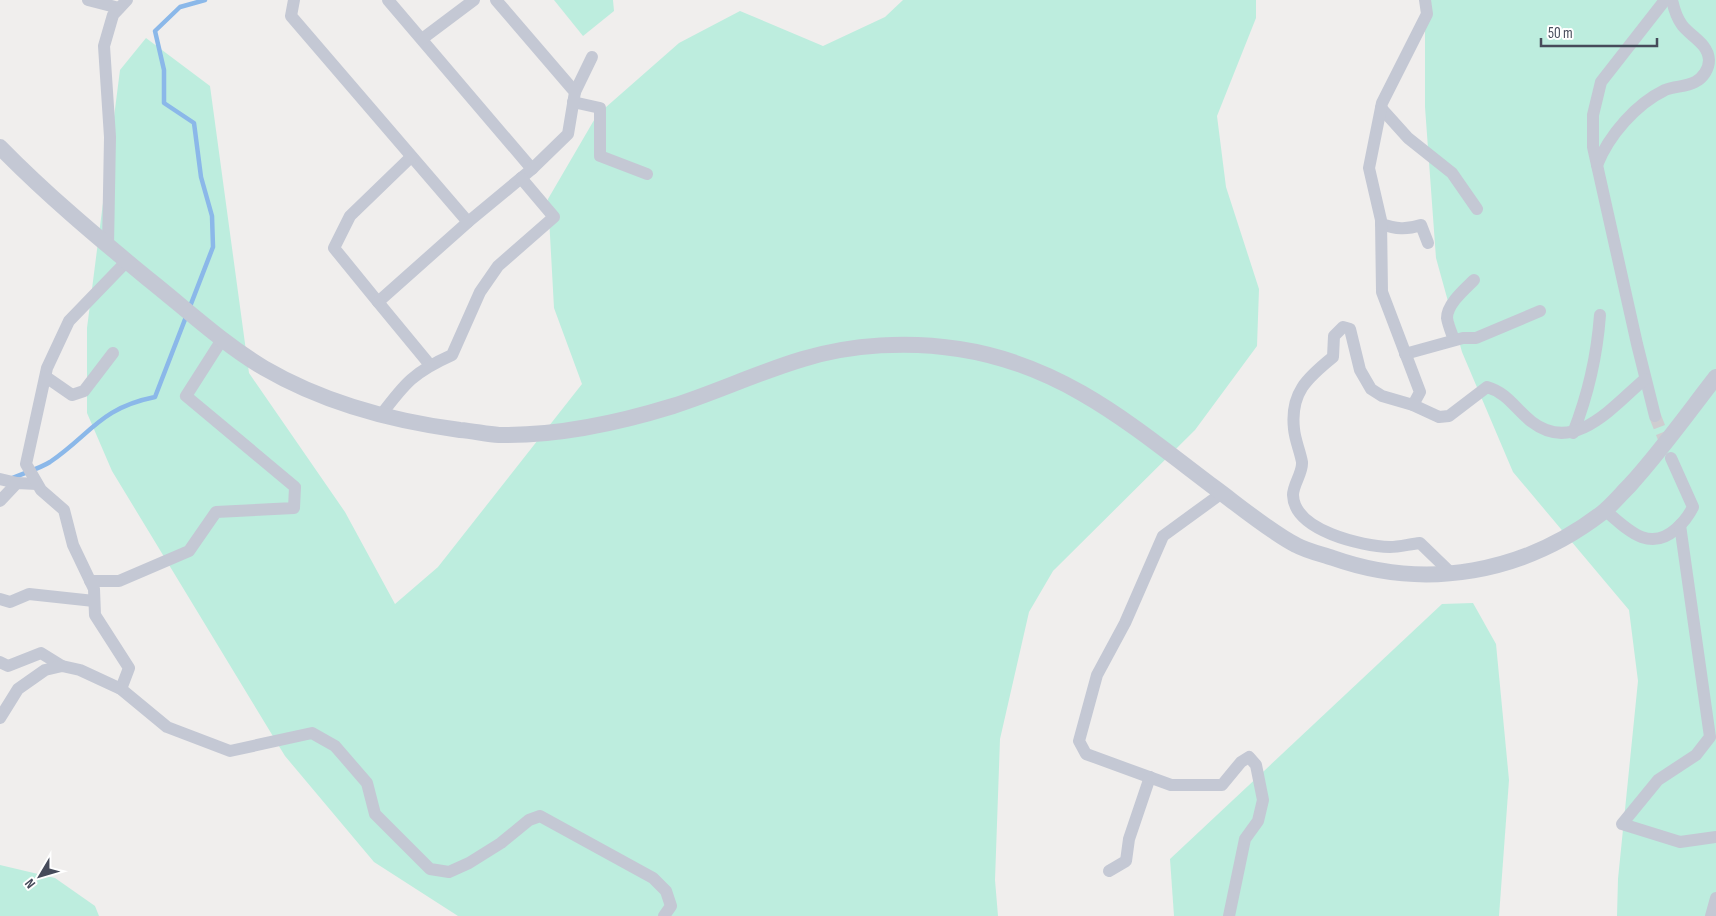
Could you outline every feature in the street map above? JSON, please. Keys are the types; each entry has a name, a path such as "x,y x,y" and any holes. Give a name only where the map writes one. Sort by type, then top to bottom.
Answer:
{"street":[{"path":"88,0 123,4"},
{"path":"294,0 291,16 468,222"},
{"path":"388,0 532,169"},
{"path":"422,39 474,0"},
{"path":"496,0 574,97 600,108 600,156 647,174"},
{"path":"1413,405 1420,392 1382,292 1381,224 1369,168 1381,108 1427,14 1425,0"},
{"path":"1655,416 1596,165 1593,147 1593,116 1601,82 1665,0"},
{"path":"1596,165 1607,143 1648,101 1666,90 1696,82 1706,72 1709,60 1706,50 1682,26 1675,14 1672,0"},
{"path":"108,246 110,137 104,46 113,15 123,4"},
{"path":"378,302 468,222 532,169 568,134 574,97 592,57"},
{"path":"1381,108 1408,138 1452,172 1478,210"},
{"path":"0,147 31,179 108,246 220,337 264,368 326,398 381,415 429,426 498,435 552,432 613,423 678,404 808,357 874,346 925,345 964,350 1040,372 1081,391 1123,418 1222,493 1295,544 1362,569 1406,576 1472,572 1531,555 1571,533 1606,510 1646,467 1716,377"},
{"path":"411,157 350,216 334,248 430,365"},
{"path":"381,415 404,384 430,365 452,355 480,292 498,266 554,217 521,178"},
{"path":"1381,224 1396,229 1408,229 1421,225 1428,244"},
{"path":"121,690 129,668 95,615 94,589 73,545 64,510 40,490 26,464 46,377 69,321 126,261"},
{"path":"1454,340 1447,318 1448,310 1463,290 1474,280"},
{"path":"1405,354 1454,340 1476,338 1540,311"},
{"path":"1573,433 1588,395 1600,315"},
{"path":"1451,573 1420,542 1390,547 1351,542 1322,530 1299,512 1293,495 1302,464 1294,428 1295,396 1310,376 1333,358 1334,336 1343,327 1350,329 1360,370 1370,389 1382,396 1413,405 1439,417 1449,416 1487,388 1498,390 1540,426 1553,433 1573,433 1587,428 1646,379"},
{"path":"90,581 119,581 189,551 216,512 294,508 295,487 186,396 220,337"},
{"path":"46,377 72,395 84,391 113,353"},
{"path":"1606,510 1631,533 1651,540 1667,537 1688,518 1692,507 1671,458"},
{"path":"0,479 16,483 36,482"},
{"path":"0,501 16,483"},
{"path":"1222,493 1163,536 1125,624 1097,675 1079,741 1086,754 1171,786 1222,786 1240,762 1249,757 1256,765 1263,800 1258,821 1245,839 1229,916"},
{"path":"1680,525 1710,737 1696,755 1658,780 1622,824 1680,842 1716,837"},
{"path":"0,599 10,602 29,594 94,602"},
{"path":"0,662 8,666 41,653 62,666 80,670 121,690 167,727 230,751 312,733 335,746 368,783 375,814 430,869 448,872 469,863 501,843 529,820 540,816 653,878 666,891 671,906 664,916"},
{"path":"0,718 18,690 45,670 62,666"},
{"path":"1109,872 1126,861 1129,839 1150,777"},
{"path":"1712,916 1716,898"}],"green space":[{"path":"554,0 613,0 614,11 583,36"},
{"path":"903,0 1256,0 1256,18 1217,116 1226,187 1259,289 1257,346 1195,430 1053,571 1029,612 1000,739 995,880 998,916 458,916 374,862 285,756 112,471 87,413 87,328 120,70 146,38 210,86 249,373 345,512 395,604 438,567 582,384 554,308 548,199 597,115 679,43 740,11 823,46 885,17"},
{"path":"1425,0 1716,0 1716,916 1617,916 1618,879 1638,681 1629,610 1513,472 1462,352 1436,258 1425,107"},
{"path":"1473,603 1496,644 1509,780 1499,916 1174,916 1170,859 1442,604"},
{"path":"0,865 55,878 95,906 99,916 0,916"}],"waterway":[{"path":"10,479 50,462 108,415 136,402 155,397 213,247 212,216 201,177 194,123 164,103 164,70 155,31 180,7 205,0"}],"tunnel":[{"path":"1655,416 1668,449"}]}
